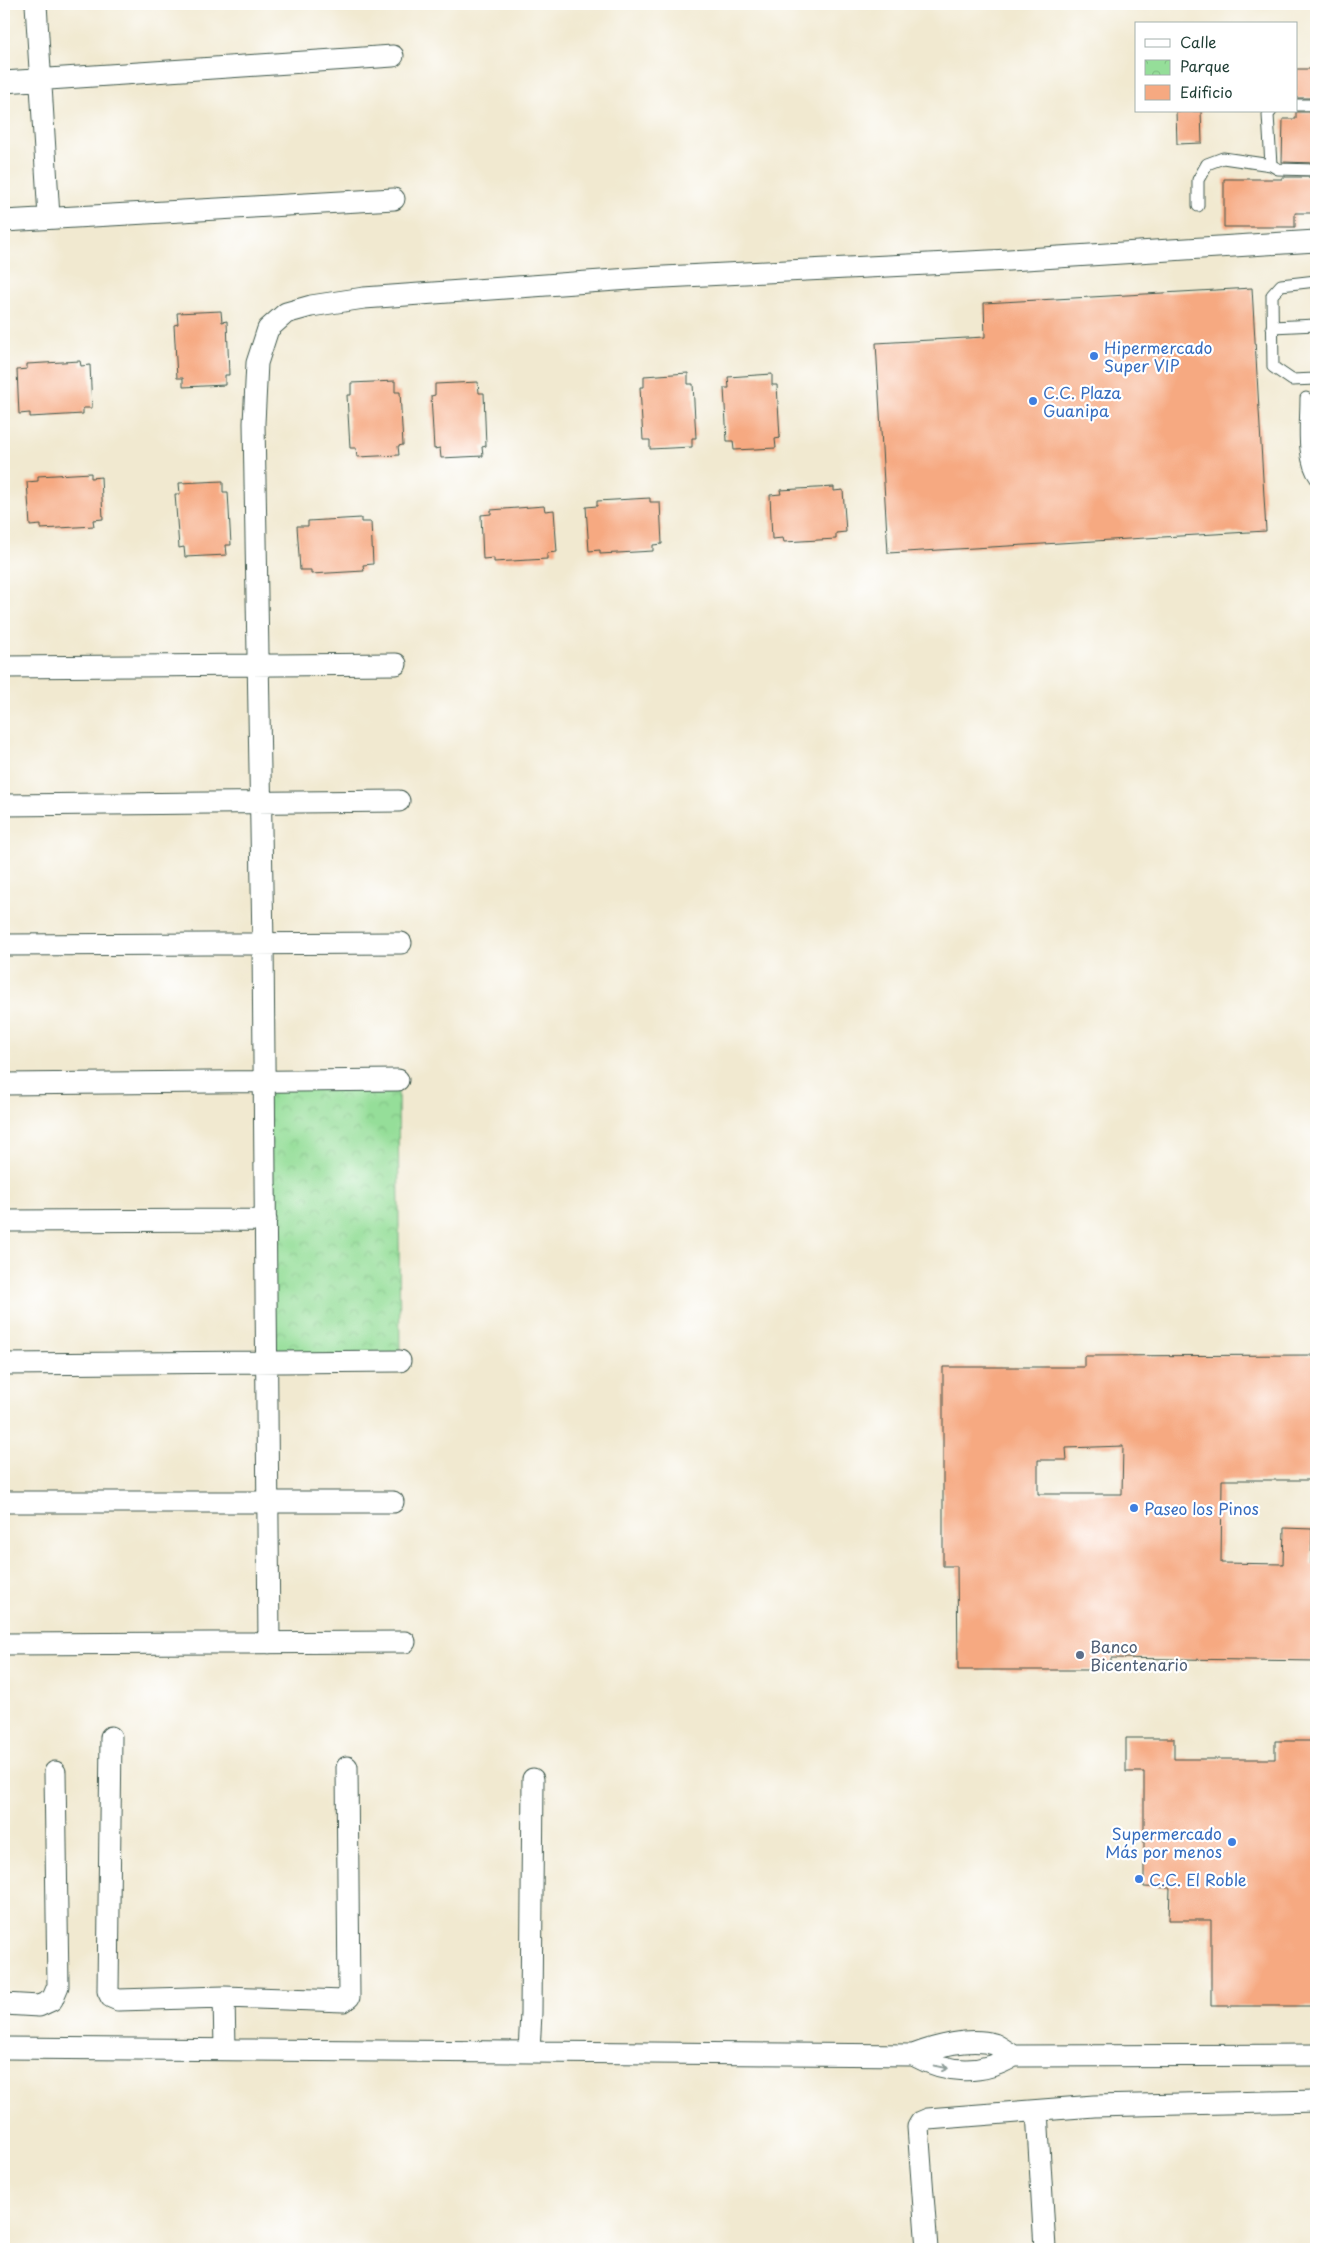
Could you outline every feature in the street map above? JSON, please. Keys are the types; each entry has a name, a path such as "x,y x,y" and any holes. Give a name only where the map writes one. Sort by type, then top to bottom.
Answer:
{"street":[{"path":"36,4 49,217"},
{"path":"4,82 393,56"},
{"path":"4,220 394,199"},
{"path":"269,1643 263,944 254,423 256,363 268,329 286,313 311,306 364,298 634,278 1009,260 1316,241"},
{"path":"4,667 396,664"},
{"path":"4,805 399,801"},
{"path":"4,945 401,943"},
{"path":"4,1084 398,1080"},
{"path":"4,1221 266,1220"},
{"path":"4,1364 400,1361"},
{"path":"4,1502 393,1502"},
{"path":"4,1644 405,1642"},
{"path":"111,1737 108,1991 111,1997 118,2000 224,1997 344,2001 349,1997 347,1767"},
{"path":"4,2004 39,2006 52,2000 58,1986 55,1772"},
{"path":"529,2052 533,1779"},
{"path":"224,1997 225,2049"},
{"path":"4,2048 913,2055 931,2064 949,2068 971,2069 992,2068 1014,2056 1316,2055"},
{"path":"927,2249 918,2127 921,2122 928,2119 1094,2106 1316,2101"},
{"path":"1038,2111 1045,2249"}],"lane":[{"path":"1298,105 1316,106"},
{"path":"1270,112 1268,114 1271,165"},
{"path":"1198,206 1198,180 1207,164 1223,158 1271,165 1278,169 1316,170"},
{"path":"1316,281 1281,285 1272,295 1273,367 1292,380 1316,379"},
{"path":"1272,327 1316,325"},
{"path":"1306,398 1307,460 1309,471 1316,479"}],"green space":[{"path":"398,1080 400,1361 266,1362 264,1082"}],"building":[{"path":"1298,69 1316,69 1316,98 1298,98"},
{"path":"1176,112 1201,112 1202,143 1177,144"},
{"path":"1296,112 1316,112 1316,163 1282,162 1283,119 1296,119"},
{"path":"1282,177 1316,177 1316,213 1295,213 1295,227 1224,227 1224,179 1282,179"},
{"path":"1252,288 1266,531 888,553 876,343 985,337 984,303"},
{"path":"221,311 222,322 227,321 229,375 225,375 225,385 183,387 183,378 177,378 174,325 178,324 177,313"},
{"path":"80,361 81,366 90,365 92,408 83,408 83,414 30,417 30,413 19,414 17,370 27,369 27,364"},
{"path":"688,373 688,384 693,384 696,438 692,438 692,447 650,449 650,440 643,440 640,387 644,387 644,376"},
{"path":"772,374 772,385 777,385 780,438 775,439 776,448 734,450 733,441 727,441 724,388 729,388 728,377"},
{"path":"395,381 395,392 400,392 403,445 398,446 399,455 357,457 356,448 350,448 347,395 351,395 351,383"},
{"path":"478,382 479,393 484,393 486,446 482,447 483,456 441,458 440,448 434,449 431,396 435,395 435,384"},
{"path":"91,473 91,478 101,477 103,519 93,520 94,526 41,529 41,525 30,526 27,482 38,481 38,476"},
{"path":"223,481 223,492 228,492 231,545 226,545 227,555 185,557 184,547 179,548 175,494 180,494 179,483"},
{"path":"834,487 834,491 843,490 846,532 836,533 836,539 784,542 783,538 772,539 770,495 781,494 780,490"},
{"path":"650,498 650,502 660,502 662,544 653,545 653,551 600,554 600,550 589,551 586,507 597,506 597,501"},
{"path":"544,506 545,511 554,510 557,552 547,553 547,559 494,562 494,558 483,559 481,515 491,514 491,510"},
{"path":"361,518 361,522 371,522 373,564 363,565 364,571 311,574 311,570 300,570 297,526 308,526 308,521"},
{"path":"1316,1355 1316,1480 1222,1480 1221,1563 1283,1564 1284,1528 1312,1529 1311,1564 1316,1564 1316,1661 1111,1658 1111,1670 958,1670 957,1566 943,1566 943,1367 1084,1367 1084,1356","holes":["1123,1446 1122,1494 1038,1494 1038,1460 1067,1460 1066,1448"]},
{"path":"1126,1738 1174,1738 1174,1759 1275,1759 1275,1741 1316,1741 1316,2006 1211,2006 1211,1920 1169,1920 1170,1888 1144,1887 1144,1772 1126,1772"}],"place":[{"name":"Hipermercado Super VIP","path":"1094,356"},
{"name":"C.C. Plaza Guanipa","path":"1033,401"},
{"name":"Paseo los Pinos","path":"1134,1508"},
{"name":"Banco Bicentenario","path":"1080,1655"},
{"name":"Supermercado Más por menos","path":"1232,1842"},
{"name":"C.C. El Roble","path":"1139,1879"}]}
